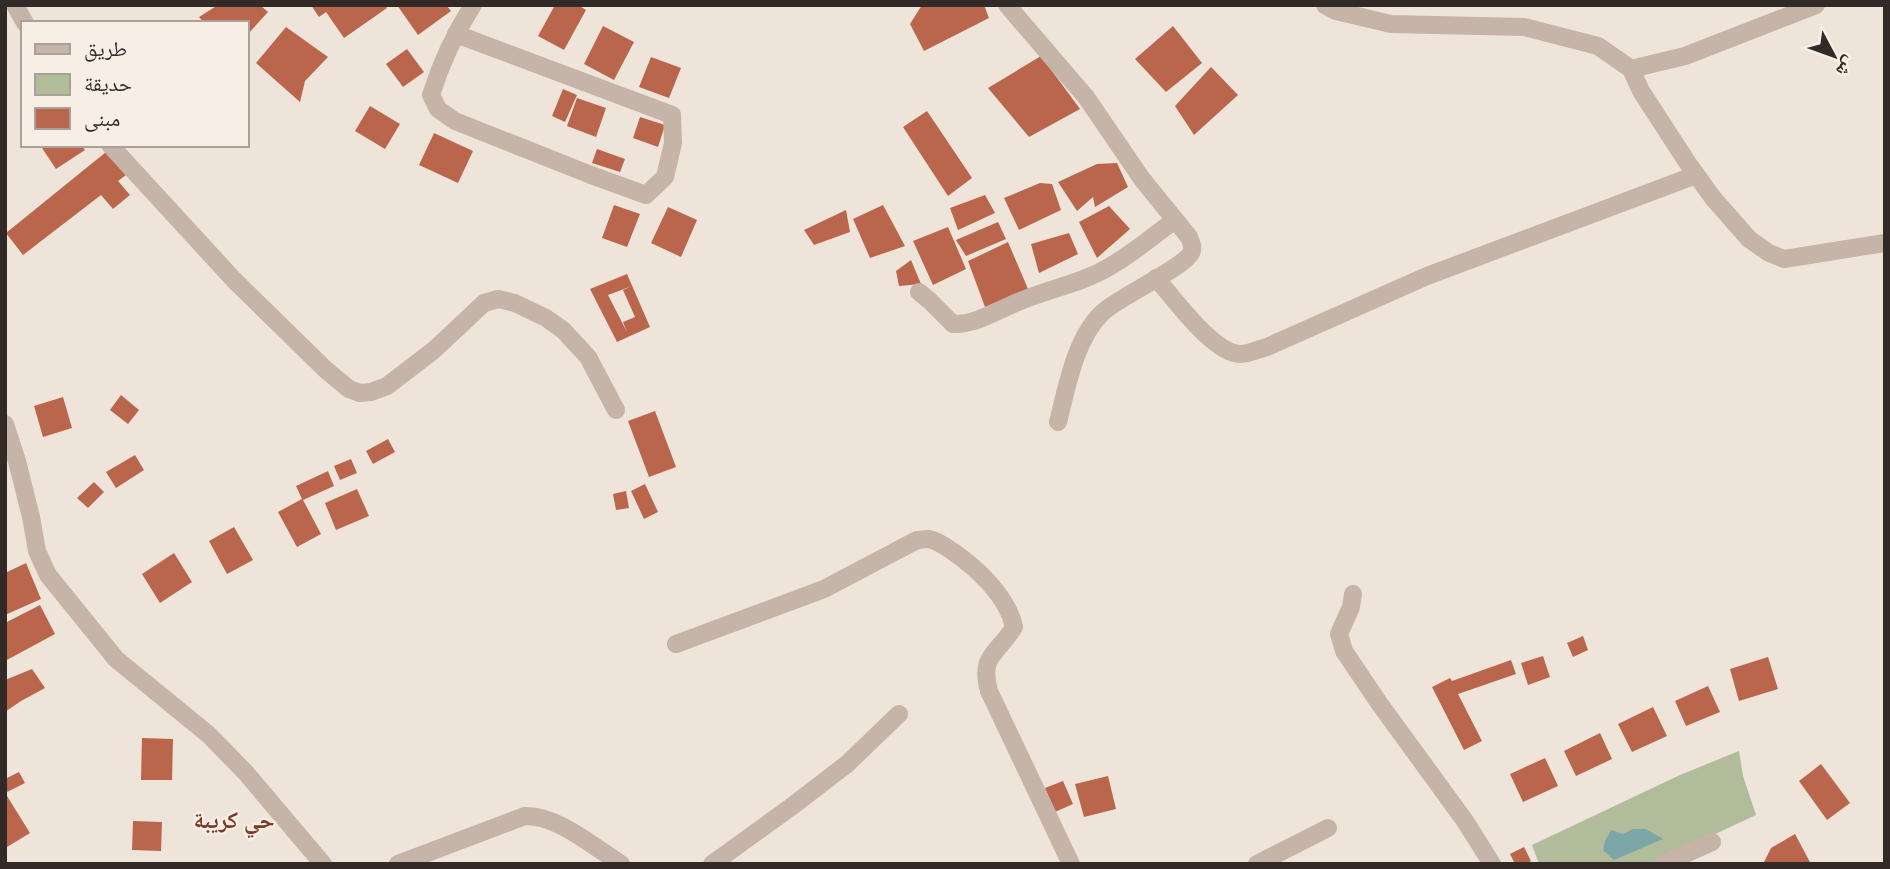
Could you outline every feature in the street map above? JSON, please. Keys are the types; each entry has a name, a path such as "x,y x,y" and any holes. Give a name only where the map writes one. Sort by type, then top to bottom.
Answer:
{"street":[{"path":"15,5 24,21"},
{"path":"456,34 672,115 673,144 665,177 646,195 455,121 438,109 432,95 439,69 456,34 473,5"},
{"path":"1007,5 1086,97 1142,179 1189,237 1192,246 1191,253 1180,264 1129,293 1102,313 1086,333 1069,376 1058,422"},
{"path":"1325,5 1336,11 1391,24 1524,27 1598,46 1631,69 1641,91 1713,198 1749,239 1769,253 1784,259 1885,243"},
{"path":"1631,69 1685,56 1816,5"},
{"path":"112,147 233,279 349,389 360,393 387,386 434,350 484,303 498,299 515,303 546,318 563,330 587,357 617,410"},
{"path":"1156,278 1205,334 1225,351 1241,354 1267,347 1427,276 1696,175"},
{"path":"919,292 953,324 971,322 1108,268 1175,220"},
{"path":"5,424 20,472 37,551 48,575 116,659 209,734 246,773 323,864"},
{"path":"676,644 824,589 916,540 929,539 943,545 965,560 986,580 1012,618 1014,627 987,663 985,676 989,691 1071,864"},
{"path":"1353,594 1339,634 1344,652 1465,821 1492,864"},
{"path":"712,864 846,764 899,714"},
{"path":"398,864 525,816 538,816 553,821 621,864"},
{"path":"1257,864 1328,828"},
{"path":"1663,864 1712,842"}],"green space":[{"path":"1739,751 1743,776 1756,815 1651,864 1539,864 1532,845 1680,775"}],"water":[{"path":"1633,829 1646,829 1663,839 1614,860 1603,850 1611,830 1623,834"}],"building":[{"path":"218,5 260,5 268,12 248,34 248,21 202,21 199,17"},
{"path":"311,5 385,5 387,8 344,38 326,12 319,17"},
{"path":"397,5 446,5 451,11 418,35"},
{"path":"555,5 578,5 586,10 564,50 538,36"},
{"path":"922,5 984,5 989,18 924,51 910,24"},
{"path":"603,26 634,42 614,80 584,64"},
{"path":"1173,26 1202,63 1166,92 1135,59"},
{"path":"286,27 328,57 305,81 300,102 256,63"},
{"path":"407,49 424,72 403,87 386,64"},
{"path":"1041,56 1080,109 1029,137 988,88"},
{"path":"651,57 681,68 669,98 639,87"},
{"path":"1211,67 1238,95 1194,135 1175,106"},
{"path":"563,89 577,95 565,122 552,116"},
{"path":"577,98 606,108 596,137 567,126"},
{"path":"370,106 400,124 385,149 355,131"},
{"path":"927,111 972,178 948,196 903,127"},
{"path":"640,117 665,125 658,147 633,138"},
{"path":"434,133 473,151 458,183 419,165"},
{"path":"41,147 83,147 85,150 56,169"},
{"path":"597,149 625,159 620,172 592,163"},
{"path":"106,152 126,175 118,181 130,195 113,209 101,195 23,255 6,233"},
{"path":"1117,163 1128,187 1095,207 1093,197 1077,211 1058,182 1097,164"},
{"path":"1040,183 1052,184 1061,210 1019,230 1004,198"},
{"path":"985,195 995,213 958,230 950,208"},
{"path":"614,205 640,214 627,247 602,238"},
{"path":"883,205 905,246 870,258 853,219"},
{"path":"1109,206 1130,229 1097,258 1079,222"},
{"path":"668,207 697,220 681,257 651,243"},
{"path":"846,210 850,232 814,245 804,230"},
{"path":"998,222 1006,239 966,256 956,240"},
{"path":"948,227 966,269 933,285 913,241"},
{"path":"1069,233 1078,254 1039,273 1031,244"},
{"path":"1008,242 1028,289 985,307 968,261"},
{"path":"911,260 921,284 899,286 896,271"},
{"path":"627,274 650,327 617,342 590,289","holes":["632,286 623,290 635,317 623,322 627,332 608,295"]},
{"path":"121,395 139,410 128,424 110,410"},
{"path":"63,397 72,428 43,437 34,406"},
{"path":"655,411 676,467 649,477 628,421"},
{"path":"388,439 395,452 373,464 366,451"},
{"path":"135,455 144,470 116,488 106,472"},
{"path":"351,459 357,473 340,480 334,466"},
{"path":"328,471 334,486 303,500 321,534 297,547 278,512 302,499 296,486"},
{"path":"94,482 104,492 88,508 77,498"},
{"path":"645,484 658,512 644,519 631,491"},
{"path":"357,489 369,516 336,530 325,503"},
{"path":"626,491 629,508 616,510 613,494"},
{"path":"234,527 253,560 227,574 209,541"},
{"path":"174,553 192,582 160,603 142,574"},
{"path":"26,563 41,599 5,615 5,573"},
{"path":"40,605 55,634 5,661 5,623"},
{"path":"1583,636 1588,650 1573,657 1567,643"},
{"path":"1543,656 1550,677 1528,685 1521,663"},
{"path":"1768,657 1778,689 1739,701 1730,669"},
{"path":"1511,660 1516,674 1458,694 1482,741 1464,750 1432,687 1450,678 1452,681"},
{"path":"32,669 45,688 5,712 5,680"},
{"path":"1708,686 1720,712 1686,726 1675,701"},
{"path":"1653,707 1667,736 1632,752 1618,724"},
{"path":"1600,733 1612,759 1576,776 1564,751"},
{"path":"142,738 173,739 172,780 141,780"},
{"path":"1545,758 1558,786 1523,802 1510,774"},
{"path":"1821,764 1850,803 1827,820 1799,781"},
{"path":"19,772 25,783 5,793 5,779"},
{"path":"1108,776 1116,809 1084,817 1075,784"},
{"path":"1063,781 1073,804 1055,812 1045,788"},
{"path":"7,796 30,833 7,847 5,797"},
{"path":"133,821 162,822 161,851 132,850"},
{"path":"1795,834 1811,864 1763,864 1771,848"},
{"path":"1524,847 1531,861 1515,864 1510,854"}],"district":[{"name":"حي كريبة","path":"234,820"}]}
